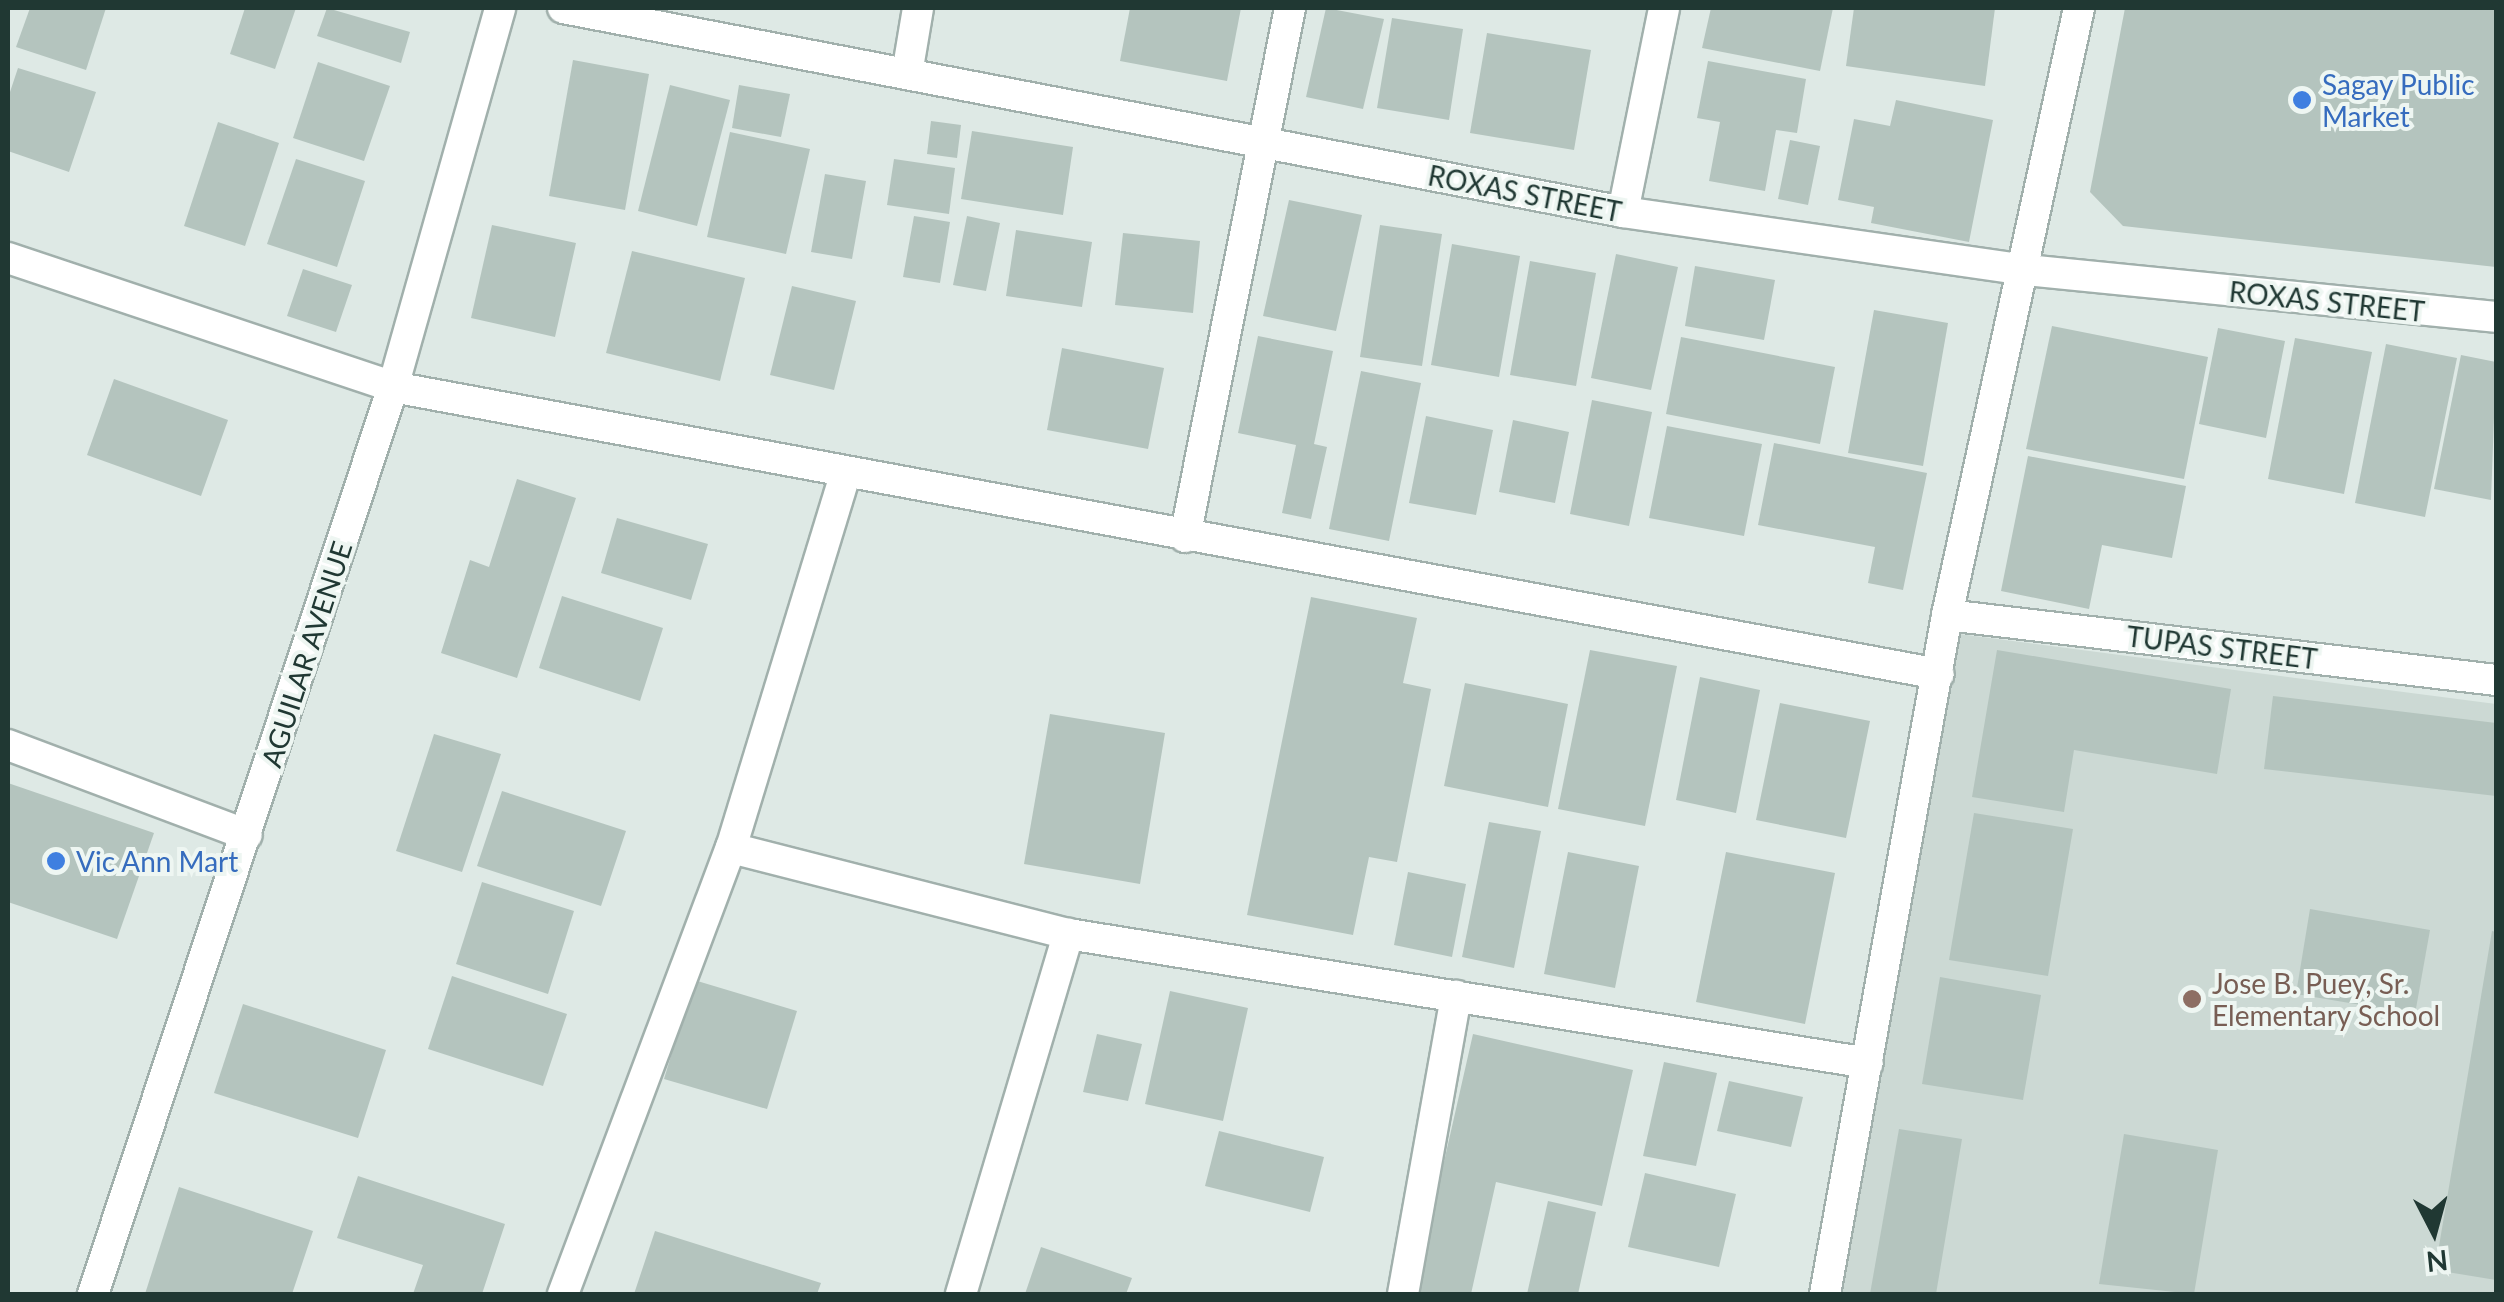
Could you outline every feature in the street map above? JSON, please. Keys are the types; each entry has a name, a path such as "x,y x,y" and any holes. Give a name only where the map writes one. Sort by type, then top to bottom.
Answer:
{"street":[{"name":"AGUILAR AVENUE","path":"94,1294 393,387 500,8"},
{"name":"ROXAS STREET","path":"563,8 1623,212 2026,270 2496,318"},
{"path":"907,74 918,8"},
{"path":"1185,537 1290,8"},
{"path":"1623,212 1664,8"},
{"path":"1825,1294 1947,615 2026,270 2079,8"},
{"path":"8,258 393,387 845,476 1939,674"},
{"path":"563,1294 731,848 845,476"},
{"name":"TUPAS STREET","path":"1947,615 2496,680"},
{"path":"8,746 247,835"},
{"path":"731,848 1068,934 1868,1062"},
{"path":"961,1294 1068,934"},
{"path":"1404,1294 1456,996"}],"shaded area":[{"name":"Jose B. Puey, Sr. Elementary School","path":"1959,634 2496,704 2496,1294 1829,1294"}],"building":[{"path":"30,8 106,8 86,70 16,47"},
{"path":"245,8 296,8 275,69 230,54"},
{"path":"327,8 410,32 401,63 317,36"},
{"path":"1130,8 1241,8 1227,81 1120,61"},
{"path":"1326,8 1384,19 1363,109 1306,97"},
{"path":"1711,8 1833,8 1820,71 1702,48"},
{"path":"1854,8 1995,8 1985,86 1846,66"},
{"name":"Sagay Public Market","path":"2125,8 2496,8 2496,267 2123,226 2090,192"},
{"path":"1392,18 1463,29 1449,120 1377,108"},
{"path":"1487,33 1591,50 1574,150 1470,133"},
{"path":"573,60 649,74 625,210 549,196"},
{"path":"1708,61 1806,79 1797,133 1776,130 1765,191 1709,181 1720,122 1697,118"},
{"path":"318,62 390,86 364,161 293,138"},
{"path":"18,68 96,92 69,172 8,151 8,98"},
{"path":"670,85 730,100 697,226 638,211"},
{"path":"739,85 790,94 781,137 732,128"},
{"path":"1896,100 1993,120 1969,242 1871,223 1874,207 1838,200 1854,119 1890,126"},
{"path":"931,121 961,125 957,158 927,154"},
{"path":"218,122 279,143 245,246 184,226"},
{"path":"972,131 1073,147 1063,215 961,199"},
{"path":"730,132 810,149 786,254 707,237"},
{"path":"1790,140 1820,146 1808,205 1778,199"},
{"path":"296,159 365,181 337,267 267,244"},
{"path":"894,159 955,168 949,214 887,205"},
{"path":"825,174 866,181 852,259 811,252"},
{"path":"1289,200 1362,215 1336,331 1263,316"},
{"path":"914,216 950,222 940,283 903,277"},
{"path":"967,216 1000,223 986,291 953,285"},
{"path":"492,225 576,243 555,337 471,318"},
{"path":"1380,225 1442,234 1422,366 1360,357"},
{"path":"1016,230 1092,242 1082,307 1006,296"},
{"path":"1123,233 1200,241 1193,313 1115,305"},
{"path":"1452,244 1520,256 1499,377 1431,365"},
{"path":"632,251 745,278 720,381 606,353"},
{"path":"1616,254 1678,267 1651,390 1591,378"},
{"path":"1530,261 1596,273 1576,386 1510,375"},
{"path":"1695,266 1775,280 1764,340 1685,326"},
{"path":"303,269 352,285 336,332 287,316"},
{"path":"792,286 856,301 834,390 770,375"},
{"path":"1874,310 1948,323 1923,466 1848,453"},
{"path":"2052,326 2208,357 2184,479 2026,449"},
{"path":"2218,328 2285,341 2266,438 2199,424"},
{"path":"1258,336 1333,351 1314,444 1327,447 1311,519 1282,513 1296,445 1238,433"},
{"path":"1681,337 1835,367 1820,444 1666,414"},
{"path":"2295,338 2372,352 2344,494 2268,479"},
{"path":"2386,344 2457,358 2425,517 2355,503"},
{"path":"1062,348 1164,368 1148,449 1047,430"},
{"path":"2461,355 2496,362 2491,500 2434,489"},
{"path":"1361,371 1421,383 1389,541 1329,529"},
{"path":"114,379 228,420 201,496 87,455"},
{"path":"1592,400 1652,412 1629,526 1570,514"},
{"path":"1426,416 1493,430 1476,515 1409,503"},
{"path":"1513,420 1569,432 1555,503 1499,492"},
{"path":"1667,426 1762,444 1744,536 1649,518"},
{"path":"1774,443 1927,473 1903,590 1868,583 1875,547 1758,525"},
{"path":"2028,456 2186,486 2172,558 2102,545 2089,609 2001,591"},
{"path":"517,479 576,498 517,678 441,653 470,560 489,567"},
{"path":"617,518 708,544 691,600 601,573"},
{"path":"562,596 663,628 640,701 539,668"},
{"path":"1311,597 1417,618 1403,683 1431,689 1397,862 1369,857 1353,935 1247,915"},
{"path":"1590,650 1677,666 1645,826 1558,809"},
{"path":"1997,650 2231,689 2217,774 2074,750 2064,812 1972,797"},
{"path":"1700,677 1760,690 1736,813 1676,800"},
{"path":"1465,683 1568,704 1548,807 1444,786"},
{"path":"2273,696 2496,723 2496,796 2264,769"},
{"path":"1780,703 1870,721 1846,838 1756,820"},
{"path":"1050,714 1165,733 1140,884 1024,864"},
{"path":"434,734 501,754 462,872 396,851"},
{"path":"8,783 154,833 117,939 8,902"},
{"path":"502,791 626,831 601,906 477,866"},
{"path":"1974,813 2073,829 2048,976 1949,960"},
{"path":"1489,822 1541,831 1514,968 1462,957"},
{"path":"1568,852 1639,866 1615,988 1544,974"},
{"path":"1726,852 1835,873 1805,1024 1696,1002"},
{"path":"1408,872 1466,884 1452,957 1394,945"},
{"path":"482,882 574,911 548,994 456,964"},
{"path":"2310,909 2430,930 2415,1014 2296,994"},
{"path":"2492,931 2496,932 2496,1280 2435,1270"},
{"path":"452,976 567,1014 543,1086 428,1049"},
{"path":"1940,977 2041,995 2023,1100 1922,1084"},
{"path":"694,980 797,1011 767,1109 664,1079"},
{"path":"1170,991 1248,1008 1223,1121 1145,1104"},
{"path":"243,1004 386,1050 358,1138 214,1093"},
{"path":"1097,1034 1142,1044 1128,1101 1083,1092"},
{"path":"1473,1034 1633,1070 1602,1206 1496,1182 1471,1294 1414,1294"},
{"path":"1664,1062 1717,1073 1696,1166 1643,1156"},
{"path":"1729,1081 1803,1097 1791,1147 1717,1131"},
{"path":"1899,1129 1962,1139 1936,1294 1870,1294"},
{"path":"1219,1131 1324,1157 1310,1212 1205,1186"},
{"path":"2124,1134 2218,1150 2194,1294 2099,1284"},
{"path":"1645,1173 1736,1194 1719,1267 1628,1247"},
{"path":"358,1176 505,1224 482,1294 413,1294 423,1265 337,1238"},
{"path":"179,1187 313,1231 292,1294 145,1294"},
{"path":"1548,1201 1596,1212 1578,1294 1527,1294"},
{"path":"655,1231 821,1283 817,1294 634,1294"},
{"path":"1041,1247 1132,1278 1126,1294 1025,1294"}],"place":[{"name":"Sagay Public Market","path":"2302,100"},
{"name":"Vic Ann Mart","path":"56,861"},
{"name":"Jose B. Puey, Sr. Elementary School","path":"2192,999"}]}
